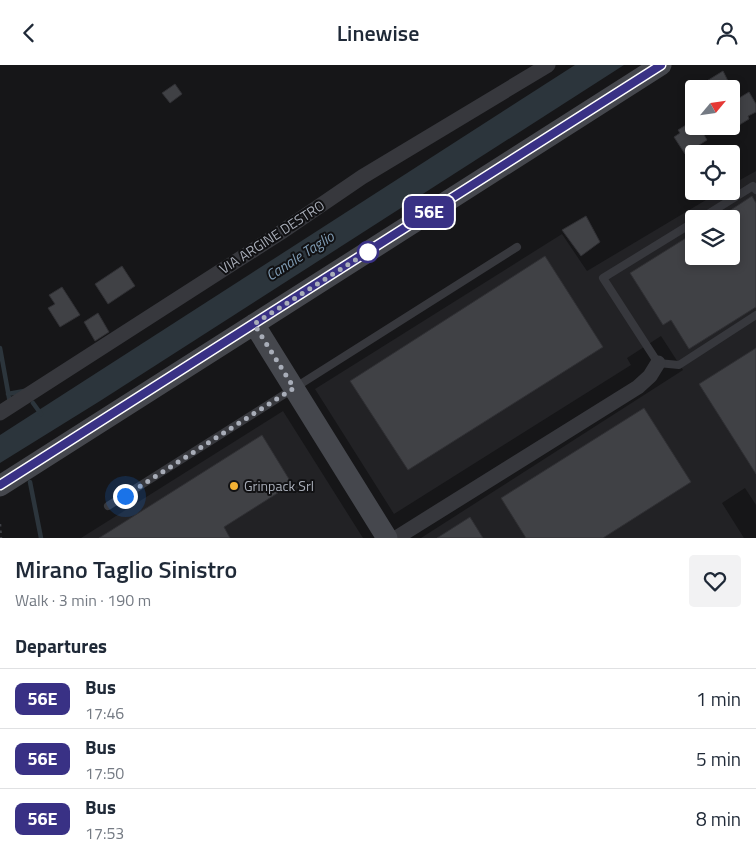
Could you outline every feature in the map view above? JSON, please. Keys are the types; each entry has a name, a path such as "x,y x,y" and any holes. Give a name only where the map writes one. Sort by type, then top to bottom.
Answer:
{"main road":[{"path":"0,485 661,65"},
{"path":"254,324 387,538"}],"street":[{"name":"VIA ARGINE DESTRO","path":"0,413 280,233 362,177 548,65"},
{"path":"396,538 638,387 650,376 658,363"}],"lane":[{"path":"714,210 753,186 756,190"},
{"path":"685,228 604,278 658,363 679,365 756,315"},
{"path":"108,506 517,247"}],"path":[{"path":"0,524 1,538"}],"shaded area":[{"path":"756,171 756,505 745,488 722,503 744,538 421,538 683,370 661,336 627,358 631,365 394,514 315,389 562,234 587,271 685,212 685,265 740,265 740,210 689,210 706,200 740,200 740,180"},
{"path":"283,411 363,538 81,538"}],"water":[{"name":"Canale Taglio","path":"575,65 624,65 100,401 0,463 0,435"}],"building":[{"path":"723,71 728,80 708,80"},
{"path":"175,84 182,94 170,103 162,93"},
{"path":"749,92 756,104 756,112 748,116 749,119 740,124 740,98"},
{"path":"685,126 685,135 704,135 707,140 699,145 685,145 685,154 674,137 680,133 678,130"},
{"path":"752,196 756,203 756,307 689,349 671,320 663,325 630,273 685,239 685,265 740,265 740,210 731,210"},
{"path":"586,216 600,242 581,256 562,230"},
{"path":"545,256 603,347 408,470 350,381"},
{"path":"122,266 135,286 108,304 95,284"},
{"path":"62,287 80,315 60,327 48,308 55,304 49,295"},
{"path":"98,313 109,332 95,341 84,322"},
{"path":"756,348 756,474 699,384"},
{"path":"644,408 691,482 603,538 526,538 501,498"},
{"name":"Grinpack Srl","path":"262,435 292,484 224,527 230,538 99,538"},
{"path":"470,517 483,538 437,538"}],"waterway":[{"path":"0,348 10,403"},
{"path":"8,394 24,391"},
{"path":"33,403 41,414"},
{"path":"30,482 41,538"}],"bus line":[{"name":"56E","path":"0,485 661,65"}],"place":[{"name":"Grinpack Srl","path":"234,486"}],"route":[{"path":"125,496 294,388 254,324 368,252"}]}
